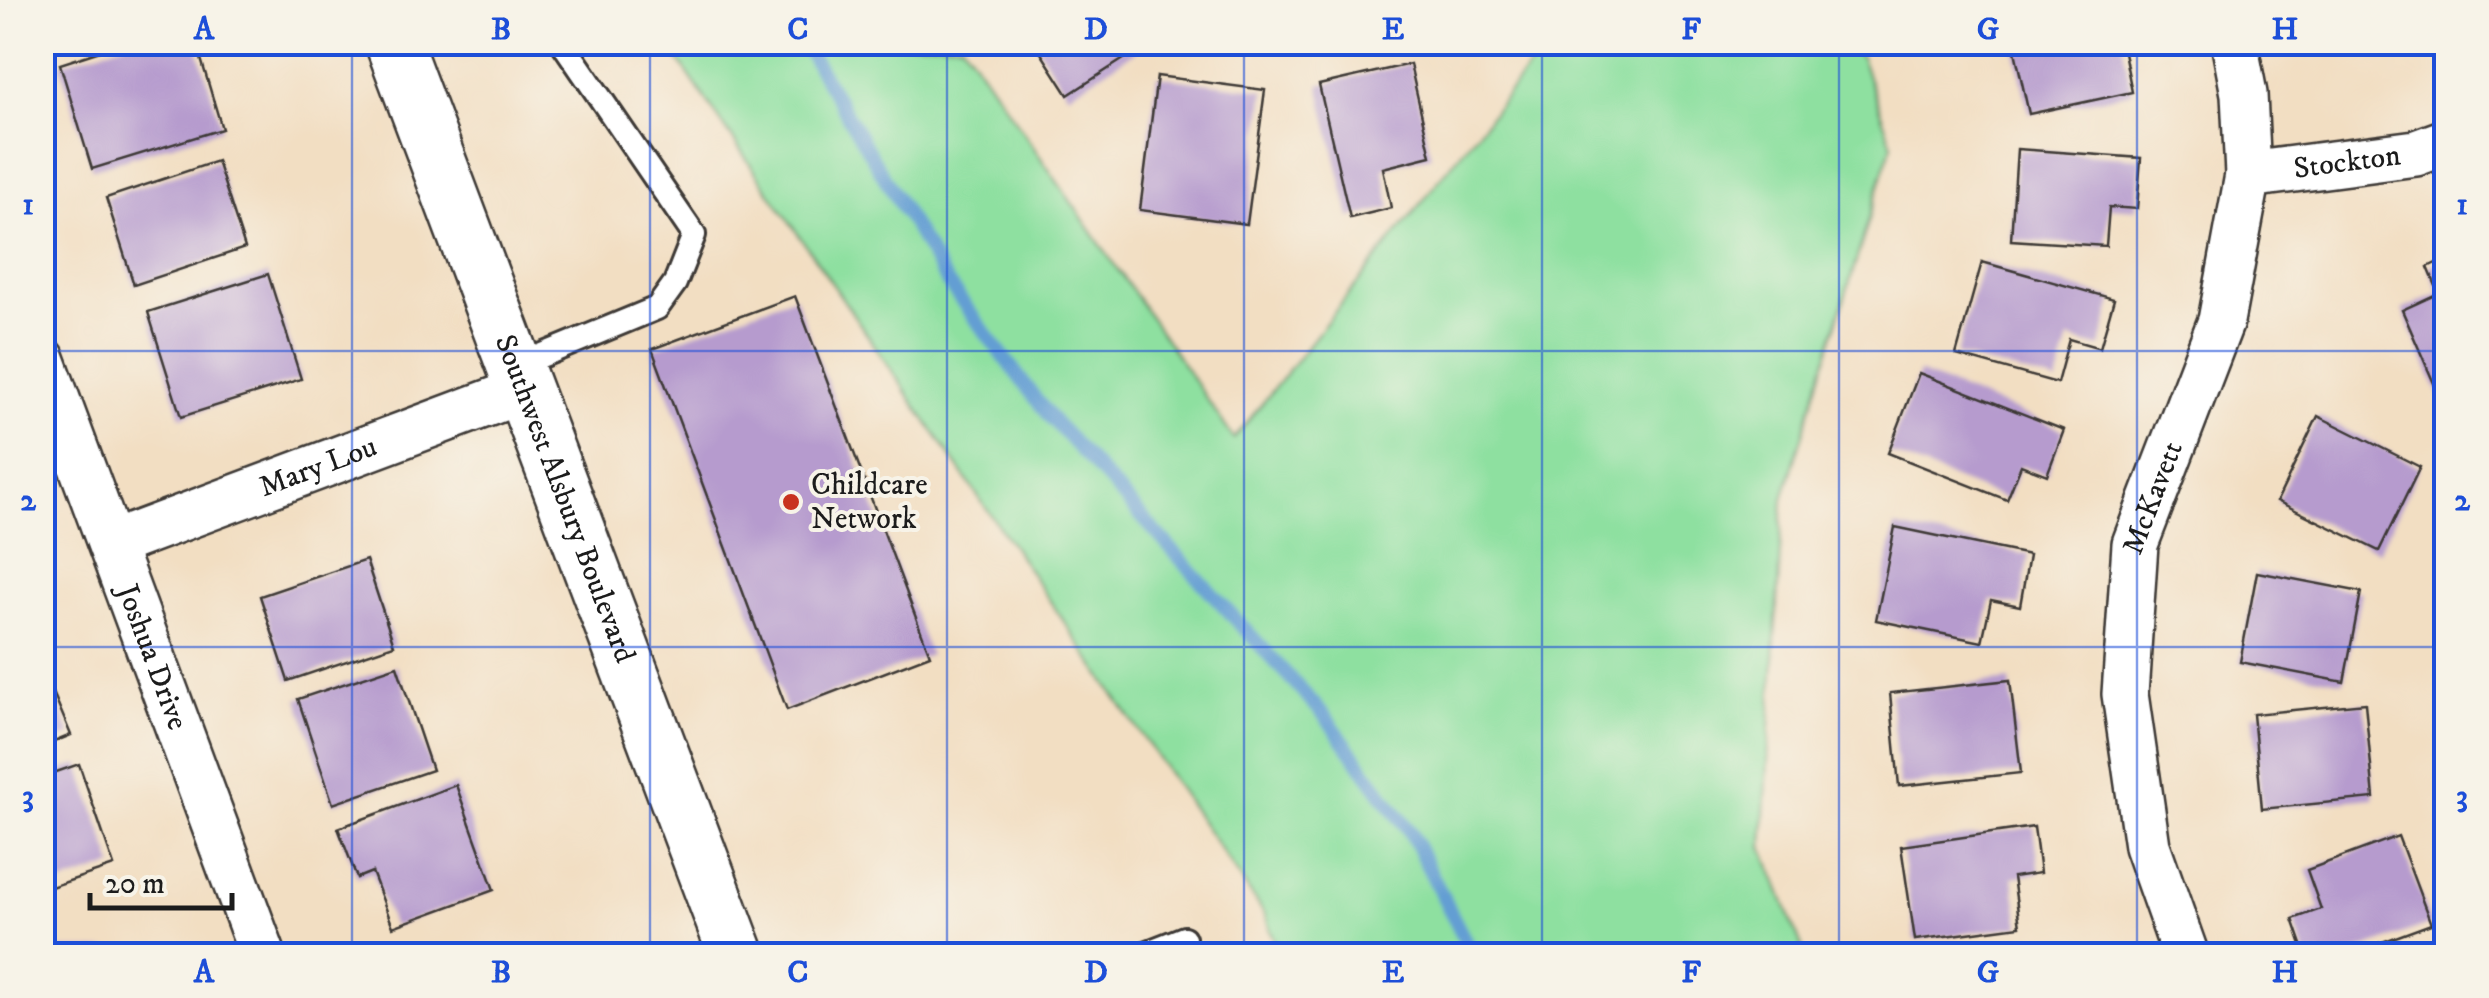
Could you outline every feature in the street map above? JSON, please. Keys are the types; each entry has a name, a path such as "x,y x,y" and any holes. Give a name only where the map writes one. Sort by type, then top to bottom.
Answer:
{"main road":[{"name":"Southwest Alsbury Boulevard","path":"393,42 737,956"}],"street":[{"name":"McKavett","path":"2186,956 2146,846 2125,694 2136,544 2222,321 2248,176 2244,94 2234,42"},
{"name":"Stockton","path":"2248,176 2416,153 2446,142"},
{"name":"Joshua Drive","path":"42,358 263,956"},
{"name":"Mary Lou","path":"112,544 519,378"}],"lane":[{"path":"519,378 657,308 675,283 694,234 562,42"},
{"path":"1138,956 1184,938"}],"green space":[{"path":"667,43 962,43 1234,439 1548,43 1842,43 1861,57 1892,144 1783,499 1763,847 1805,955 1280,955 1264,913"}],"building":[{"path":"128,42 196,42 222,129 92,169 60,64"},
{"path":"1034,42 1150,42 1068,95"},
{"path":"2013,42 2122,42 2132,92 2029,114"},
{"path":"1410,64 1431,156 1383,168 1391,208 1350,218 1319,85"},
{"path":"1157,76 1265,90 1247,224 1140,210"},
{"path":"2017,149 2141,158 2137,209 2109,207 2106,246 2011,240"},
{"path":"217,161 245,248 134,285 106,198"},
{"path":"2446,258 2446,395 2440,397 2402,310 2439,293 2428,267"},
{"path":"1982,262 2114,299 2100,348 2069,339 2057,383 1956,355"},
{"path":"268,274 301,379 181,417 148,312"},
{"name":"Childcare Network","path":"795,296 930,655 787,710 652,349"},
{"path":"1919,373 2064,430 2047,475 2021,465 2007,500 1888,453"},
{"path":"2318,416 2420,467 2379,551 2277,501"},
{"path":"1895,527 2029,555 2020,606 1991,600 1982,642 1876,620"},
{"path":"366,560 394,645 288,681 260,596"},
{"path":"2257,572 2361,592 2344,682 2240,662"},
{"path":"42,666 71,735 42,747"},
{"path":"397,666 432,770 333,804 298,699"},
{"path":"2010,680 2021,773 1899,786 1890,693"},
{"path":"2365,703 2374,798 2262,809 2253,714"},
{"path":"79,764 114,866 42,890 42,777"},
{"path":"456,785 494,890 393,927 372,872 357,878 338,828"},
{"path":"2034,827 2040,873 2013,877 2020,926 1915,940 1901,846"},
{"path":"2398,836 2431,924 2344,956 2306,956 2293,919 2321,909 2307,870"},
{"path":"509,948 510,956 472,956 472,953"},
{"path":"42,949 153,949 153,956 42,956"}],"waterway":[{"path":"803,42 947,282 1048,415 1326,717 1410,832 1473,956"}],"place":[{"name":"Childcare Network","path":"791,502"}]}
